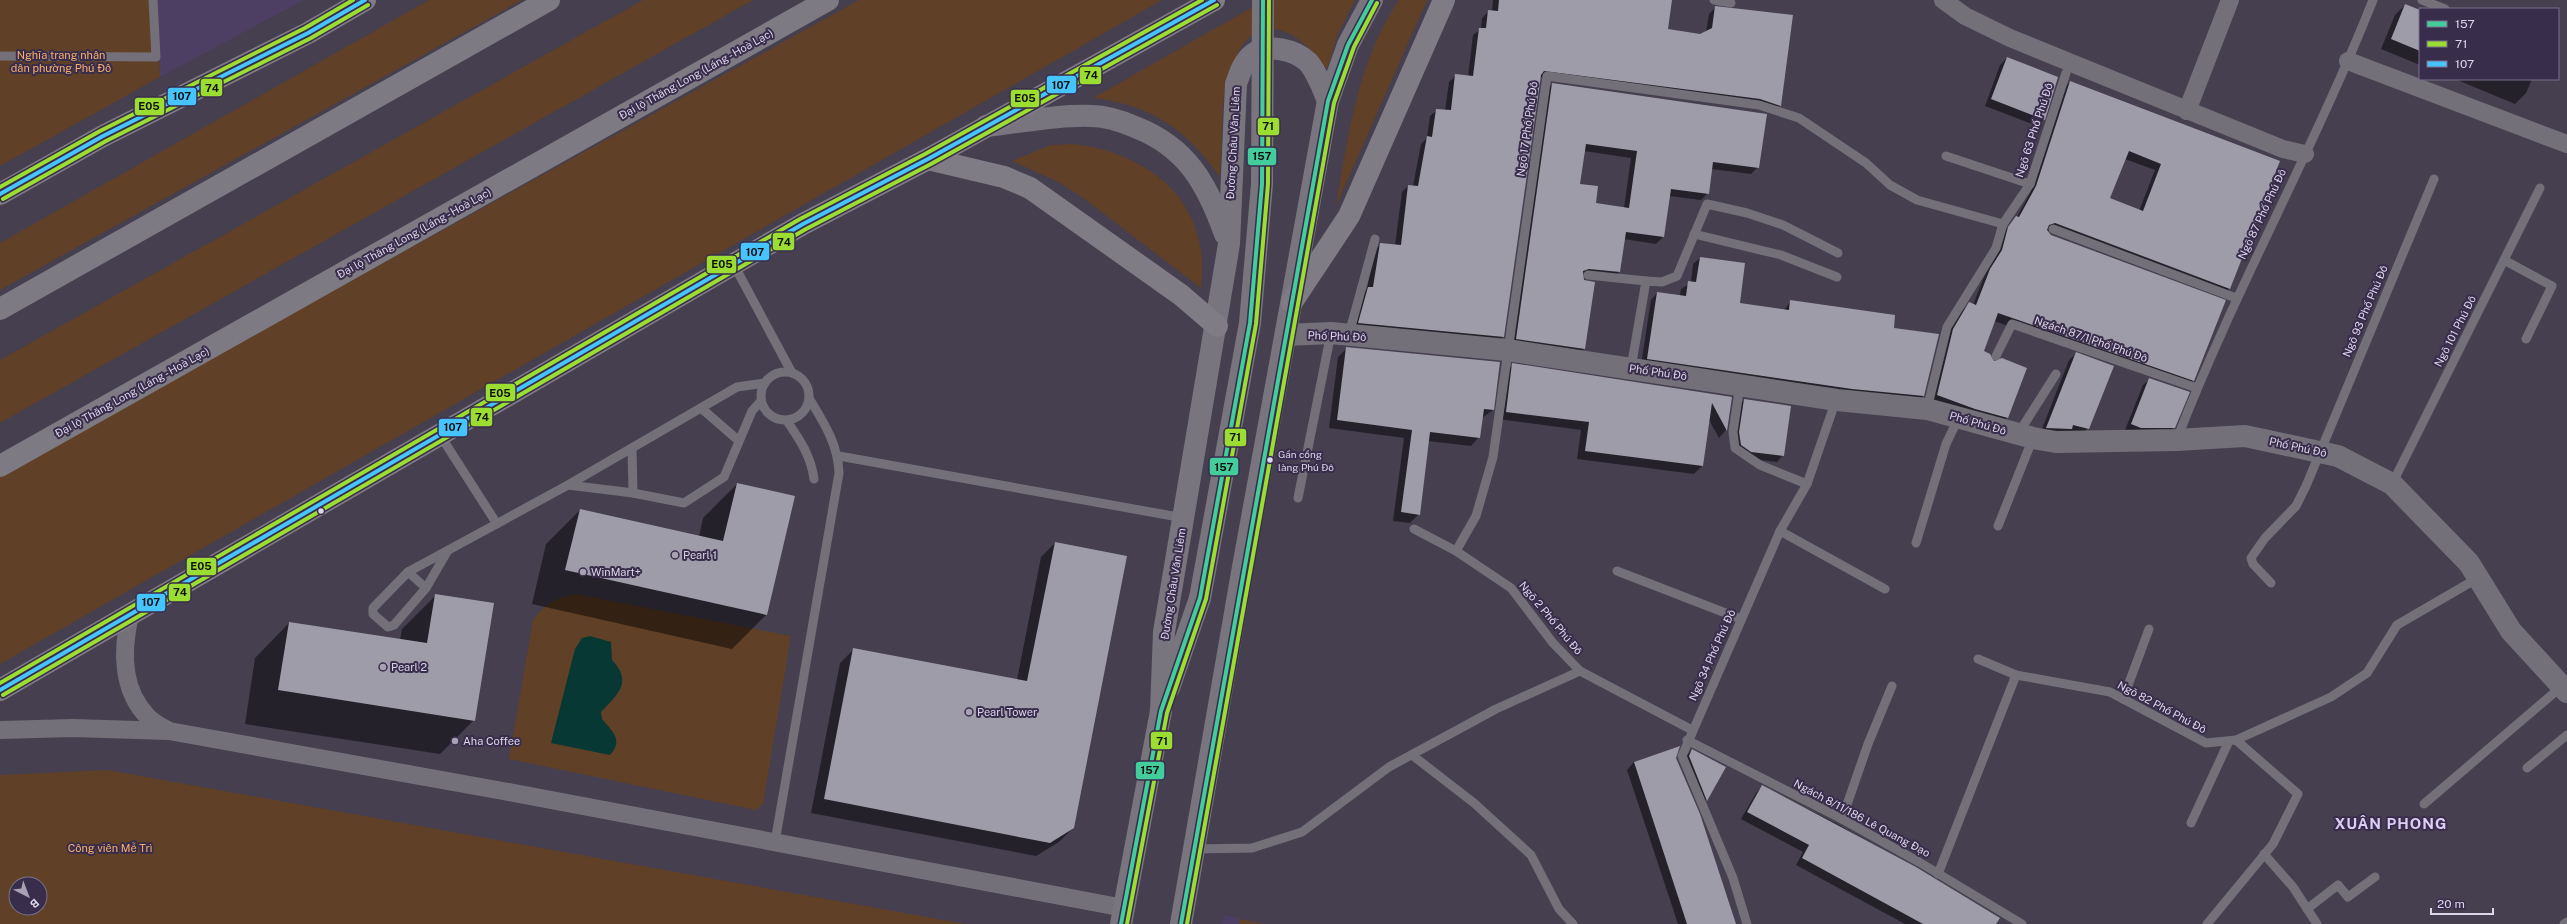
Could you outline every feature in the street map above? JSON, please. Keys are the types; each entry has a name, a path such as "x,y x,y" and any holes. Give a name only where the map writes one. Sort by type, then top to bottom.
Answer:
{"highway":[{"path":"0,309 549,0"},
{"name":"Đại lộ Thăng Long (Láng - Hoà Lạc)","path":"0,466 828,0"}],"main road":[{"path":"0,194 103,136 308,33 365,0"},
{"path":"0,690 803,224 928,159 1214,0"},
{"path":"1161,712 1200,598 1250,323 1262,184 1264,121 1263,0"},
{"path":"1181,924 1328,101 1348,45 1372,0"},
{"path":"1292,302 1349,216 1444,0"},
{"name":"Đường Châu Văn Liêm","path":"1122,916 1161,712 1164,632 1217,326 1229,244 1236,84 1243,66 1254,54 1272,48 1292,51 1308,62 1328,101"},
{"name":"Đường Châu Văn Liêm","path":"985,126 1090,116 1109,117 1145,131 1164,141 1194,168 1214,204 1229,244"},
{"path":"928,159 1004,177 1030,188 1181,294 1217,326"}],"street":[{"path":"1943,0 1965,16 2010,38 2283,149 2305,154"},
{"path":"2188,110 2230,0"},
{"path":"2348,61 2567,144"},
{"name":"Phố Phú Đô","path":"1286,335 1340,334 1507,350 1740,384 1837,400 1927,409 2025,436 2056,442 2176,440 2244,436 2338,456 2392,484 2469,563 2511,631 2564,689"},
{"path":"130,615 125,638 125,666 133,693 148,717 169,731"},
{"path":"0,730 73,728 169,731 775,842 1122,916"}],"lane":[{"path":"0,56 156,57 153,0"},
{"path":"1714,0 1731,3"},
{"name":"Ngõ 87 Phố Phú Đô","path":"2176,440 2236,298 2348,61 2373,0"},
{"path":"2422,0 2442,8"},
{"name":"Ngõ 63 Phố Phú Đô","path":"1927,409 1946,326 1996,248 2003,224 2030,184 2066,74"},
{"name":"Ngõ 17 Phố Phú Đô","path":"1507,350 1548,76 1759,105 1799,118 1866,163 1890,185 1918,200 2003,224"},
{"path":"1946,156 2030,184"},
{"name":"Ngõ 93 Phố Phú Đô","path":"2272,583 2253,564 2251,558 2265,538 2296,506 2434,179"},
{"name":"Ngõ 101 Phú Đô","path":"2392,484 2540,188"},
{"path":"1588,275 1662,282 1677,276 1706,204 1748,213 1783,225 1838,253"},
{"path":"2053,229 2236,298"},
{"path":"1694,234 1781,255 1837,276"},
{"path":"1298,498 1340,334 1375,239"},
{"path":"2504,260 2552,286 2526,339"},
{"path":"734,265 792,373 805,382 810,398 832,436 839,456 839,473 836,498 775,842"},
{"path":"1631,368 1646,281"},
{"name":"Ngách 87/1 Phố Phú Đô","path":"1996,356 2012,324 2197,388"},
{"path":"1456,551 1476,516 1486,485 1493,457 1507,350"},
{"path":"792,373 777,373 765,383 761,390 761,401 766,412 771,417 788,421 802,413 810,398"},
{"path":"1998,526 2025,436 2056,374"},
{"path":"448,551 426,588 394,625 388,627 373,614 373,608 408,572 568,485 737,388 765,383"},
{"path":"1740,384 1733,432 1735,448 1760,465 1807,484"},
{"name":"Ngõ 34 Phố Phú Đô","path":"1747,924 1733,878 1682,756 1687,740 1780,531 1807,484 1837,400"},
{"path":"568,485 684,503 722,479 752,412 761,401"},
{"path":"701,408 739,442"},
{"path":"1916,543 1946,444 1959,417"},
{"path":"788,421 806,448 812,464 814,479"},
{"path":"440,435 497,524"},
{"path":"632,448 633,494"},
{"path":"839,456 1184,518"},
{"name":"Ngõ 2 Phố Phú Đô","path":"1414,529 1456,551 1512,588 1553,643 1580,672 1692,730"},
{"path":"1780,531 1886,589"},
{"path":"1617,571 1741,619"},
{"path":"408,572 426,588"},
{"name":"Ngõ 82 Phố Phú Đô","path":"1978,659 2016,675 2110,692 2206,743 2233,741 2331,697 2368,673 2397,625 2479,577"},
{"path":"2123,699 2149,629"},
{"path":"1195,849 1252,848 1302,832 1389,767 1496,709 1580,672"},
{"path":"1938,874 2016,675"},
{"path":"1842,819 1868,744 1892,686"},
{"path":"2424,804 2564,689"},
{"path":"2527,768 2567,735"},
{"name":"Ngách 8/11/186 Lê Quang Đạo","path":"1687,740 1842,819 2020,923"},
{"path":"2190,823 2233,741 2298,794 2273,844 2207,924"},
{"path":"1412,755 1474,804 1531,856 1559,909 1573,924"},
{"path":"2264,854 2293,887 2317,924"},
{"path":"2307,909 2338,885 2348,897 2375,877"}],"shaded area":[{"path":"156,0 304,0 160,77"},
{"path":"590,636 611,642 612,660 622,675 621,688 601,712 602,719 613,732 616,740 614,750 610,755 551,743 575,649 582,638"},
{"path":"1224,915 1264,924 1223,924"}],"green space":[{"name":"Nghĩa trang nhân dân phường Phú Đô","path":"0,0 156,0 160,77 0,166"},
{"path":"429,0 522,0 0,290 0,243"},
{"path":"643,0 753,0 0,423 0,360"},
{"path":"859,0 1162,0 0,664 0,475"},
{"path":"1265,0 1355,0 1338,33 1327,69 1306,46 1294,37 1282,31 1269,29 1257,32 1246,41 1234,60 1225,85 1220,177 1194,145 1166,122 1150,113 1133,107 1114,101 1093,98"},
{"path":"1399,0 1427,0 1336,206 1350,126 1364,73 1385,23"},
{"path":"1073,144 1115,154 1135,162 1154,174 1170,187 1184,204 1194,223 1202,256 1201,288 1082,197 1058,182 1012,161 1051,145"},
{"path":"576,594 791,636 763,804 756,810 509,759 533,620 537,614 551,602"},
{"name":"Công viên Mễ Trì","path":"107,770 966,924 0,924 0,775"},
{"path":"1240,919 1264,924 1239,924"}],"building":[{"path":"1499,0 1672,0 1668,29 1700,34 1712,28 1715,6 1793,15 1781,106 1760,99 1544,71 1541,75 1504,337 1358,323 1368,287 1373,287 1380,243 1401,245 1408,185 1418,186 1427,136 1432,137 1436,109 1451,110 1455,74 1473,76 1479,28 1486,28 1488,10 1498,11"},
{"path":"2405,4 2419,10 2419,51 2391,39"},
{"path":"2007,57 2058,77 2045,120 1991,99"},
{"path":"2070,81 2280,161 2230,289 2055,223 2049,225 2047,230 2051,235 2226,300 2194,381 1998,313 1984,351 1990,354 1994,361 2002,358 2027,368 2008,418 1975,409 1937,395 1953,329 1969,302 1976,305 1990,269 2002,250 2008,227 2016,216 2019,217 2036,186","holes":["2129,151 2161,164 2143,211 2110,198"]},
{"path":"1552,83 1767,114 1759,168 1713,162 1709,194 1671,189 1664,237 1626,232 1620,272 1589,269 1583,271 1584,280 1595,282 1585,349 1516,339","holes":["1586,144 1637,151 1629,208 1596,203 1598,186 1580,184"]},
{"path":"1700,257 1745,263 1740,303 1789,310 1790,300 1895,315 1894,328 1939,334 1924,396 1852,389 1647,359 1657,292 1686,296 1688,281 1696,282"},
{"path":"1346,347 1500,362 1494,410 1484,409 1480,438 1430,432 1420,515 1401,512 1412,430 1337,420"},
{"path":"2076,352 2114,366 2089,429 2073,425 2072,429 2046,428"},
{"path":"1512,363 1732,397 1727,431 1712,403 1703,466 1585,451 1589,422 1506,412"},
{"path":"2149,378 2190,392 2175,428 2141,428 2131,424"},
{"path":"1744,399 1791,406 1784,456 1751,452 1741,445 1739,432"},
{"name":"Pearl 1","path":"737,483 795,496 767,615 565,570 580,509 723,541"},
{"name":"Pearl Tower","path":"1055,542 1127,556 1074,828 1050,843 824,799 853,648 1027,681"},
{"name":"Pearl 2","path":"435,594 494,603 475,721 278,690 289,622 427,643"},
{"path":"1680,746 1676,758 1700,814 1736,924 1687,924 1634,762"},
{"path":"1692,749 1726,767 1707,801 1689,756"},
{"path":"1762,785 1916,867 2000,918 1996,924 1923,924 1802,858 1809,845 1747,812"}],"transit line":[{"name":"E05","path":"0,187 100,131 305,28 353,0"},
{"name":"107","path":"0,194 103,136 308,33 365,0"},
{"name":"E05","path":"0,683 800,219 925,154 1202,0"},
{"name":"107","path":"0,690 803,224 928,159 1214,0"},
{"name":"157","path":"1121,924 1161,711 1200,598 1250,323 1262,184 1263,0"},
{"name":"71","path":"1127,924 1167,713 1206,599 1256,324 1268,184 1269,0"},
{"name":"157","path":"1181,924 1328,101 1348,45 1372,0"},
{"name":"71","path":"1187,924 1334,103 1354,47 1377,3"},
{"name":"74","path":"3,199 106,141 311,38 368,5"},
{"name":"74","path":"3,695 806,229 931,164 1217,5"}],"place":[{"name":"Gần cổng làng Phú Đô","path":"1270,460"},
{"name":"Pearl 1","path":"675,555"},
{"name":"WinMart+","path":"583,572"},
{"name":"Pearl 2","path":"383,667"},
{"name":"Pearl Tower","path":"969,712"},
{"name":"Aha Coffee","path":"455,741"}],"district":[{"name":"XUÂN PHONG","path":"2391,824"}]}
